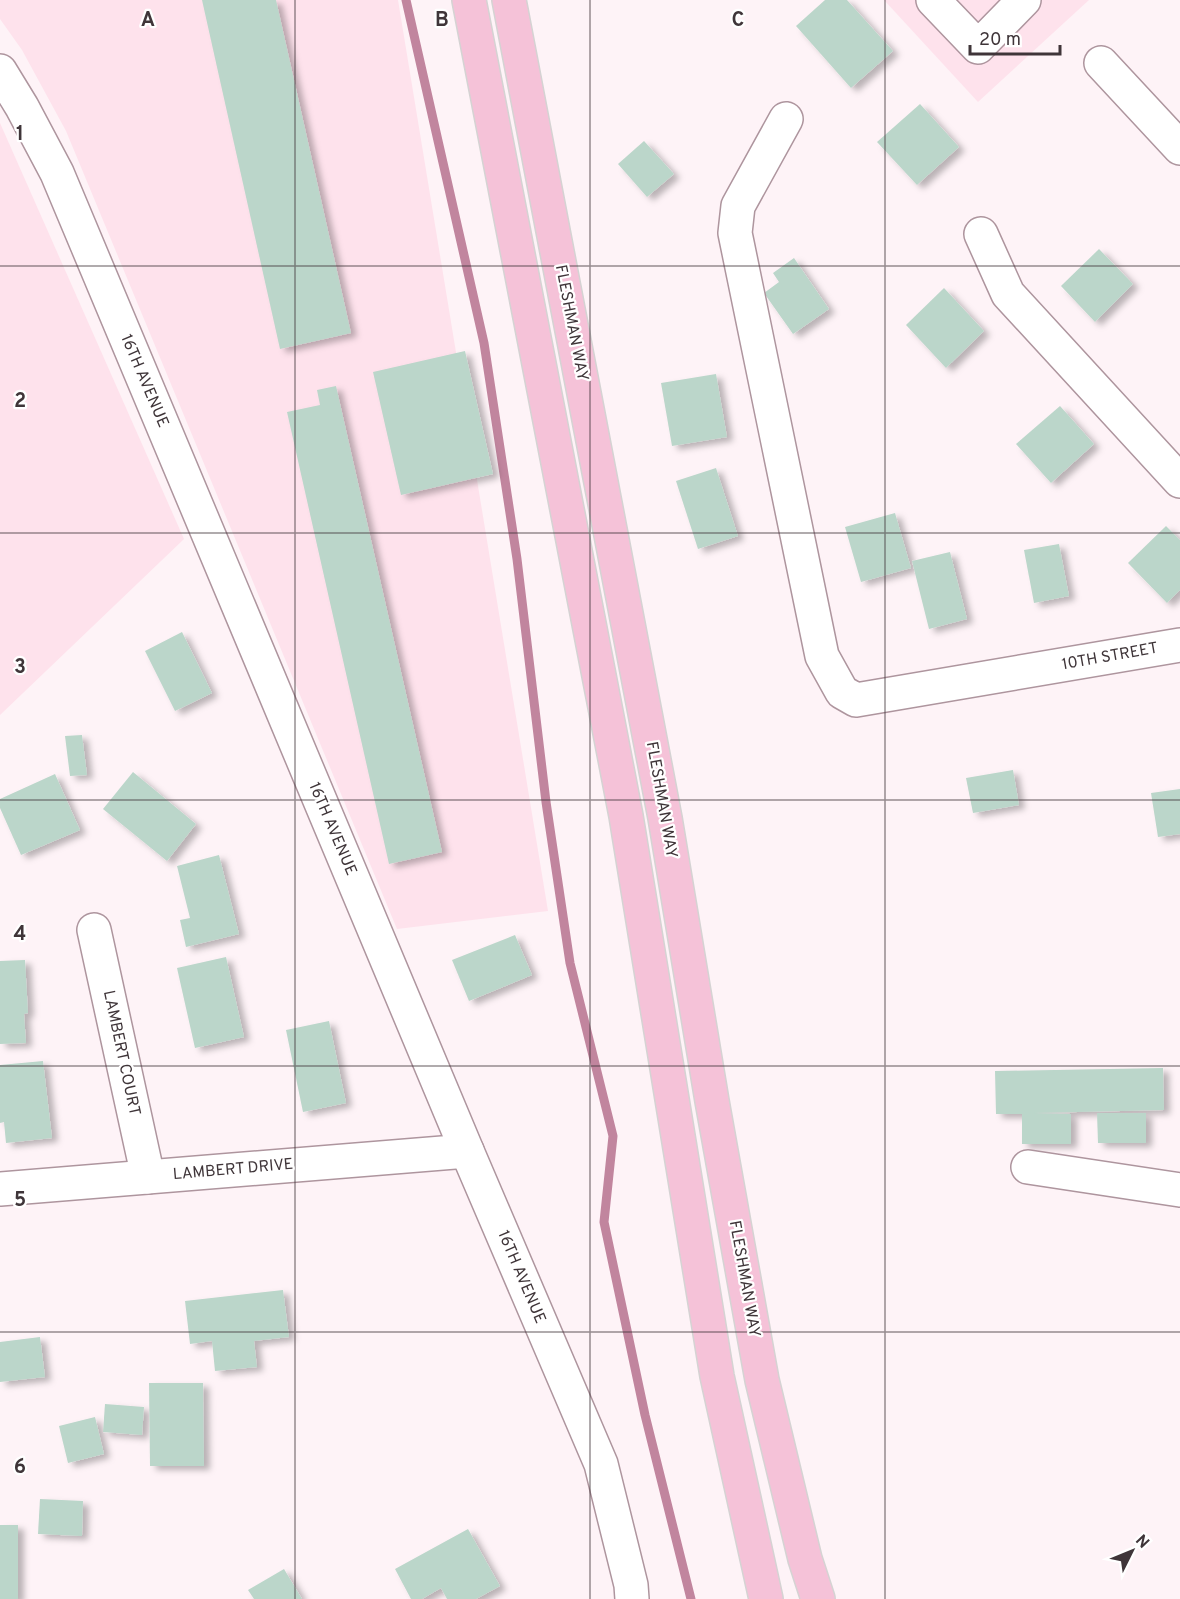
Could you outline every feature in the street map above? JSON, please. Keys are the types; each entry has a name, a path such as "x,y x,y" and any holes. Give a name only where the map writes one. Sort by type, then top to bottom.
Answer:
{"main road":[{"path":"470,0 626,816 717,1376 766,1599"},
{"name":"FLESHMAN WAY","path":"509,0 665,818 712,1101 762,1380 805,1558 818,1599"}],"street":[{"path":"933,0 978,47 1024,0"},
{"path":"1101,63 1180,148"},
{"name":"16TH AVENUE","path":"0,71 57,173 467,1151 601,1464 631,1585 632,1599"},
{"name":"10TH STREET","path":"786,119 738,206 735,233 822,656 842,692 856,700 1180,645"},
{"path":"981,234 1008,294 1180,481"},
{"name":"LAMBERT COURT","path":"94,930 148,1177"},
{"name":"LAMBERT DRIVE","path":"0,1189 467,1151"},
{"path":"1028,1167 1180,1190"}],"shaded area":[{"path":"0,0 398,0 548,911 397,929 66,131 22,50 0,19"},
{"path":"884,0 1089,0 978,102"},
{"path":"0,123 184,539 0,715"}],"building":[{"path":"202,0 276,0 351,333 280,349"},
{"path":"825,0 847,0 893,51 851,88 796,26"},
{"path":"920,104 959,147 917,185 877,142"},
{"path":"644,141 674,174 647,197 618,164"},
{"path":"1099,249 1133,284 1095,322 1061,286"},
{"path":"794,258 829,309 793,334 764,293 779,282 773,273"},
{"path":"944,288 984,331 946,368 906,325"},
{"path":"465,351 493,474 401,495 373,372"},
{"path":"716,374 727,437 672,446 661,383"},
{"path":"336,386 442,852 389,864 287,412 320,405 317,390"},
{"path":"1060,406 1094,444 1051,483 1016,444"},
{"path":"716,468 738,536 698,549 676,481"},
{"path":"895,513 911,568 861,582 845,527"},
{"path":"1166,526 1180,540 1180,590 1167,603 1128,563"},
{"path":"1059,544 1069,596 1034,603 1024,550"},
{"path":"950,552 967,619 929,629 912,561"},
{"path":"182,632 212,693 175,711 145,651"},
{"path":"82,735 87,775 70,776 65,736"},
{"path":"1013,770 1019,805 973,813 966,778"},
{"path":"133,772 196,824 167,861 103,809"},
{"path":"55,774 80,830 21,855 0,808 0,799"},
{"path":"1180,789 1180,834 1158,837 1151,793"},
{"path":"219,855 239,934 186,947 180,920 190,918 177,866"},
{"path":"515,935 532,975 469,1001 452,960"},
{"path":"226,957 244,1037 195,1048 177,968"},
{"path":"25,960 28,1013 24,1014 26,1043 0,1044 0,961"},
{"path":"329,1021 346,1103 303,1112 286,1030"},
{"path":"43,1061 52,1138 6,1143 4,1122 0,1123 0,1065"},
{"path":"1163,1068 1164,1110 1034,1113 1071,1114 1071,1144 1022,1144 1022,1114 996,1114 995,1071"},
{"path":"1097,1113 1146,1113 1146,1143 1098,1143"},
{"path":"283,1290 289,1337 254,1341 257,1367 215,1371 212,1341 190,1344 185,1301"},
{"path":"40,1337 45,1377 0,1382 0,1342"},
{"path":"149,1383 203,1383 204,1466 150,1466"},
{"path":"105,1404 144,1407 142,1435 103,1432"},
{"path":"95,1417 104,1454 68,1463 59,1426"},
{"path":"40,1499 83,1501 82,1536 38,1534"},
{"path":"0,1525 18,1525 18,1599 0,1599"},
{"path":"468,1529 500,1586 476,1599 447,1599 441,1588 422,1599 411,1599 395,1569"},
{"path":"284,1569 302,1599 254,1599 248,1590"}],"waterway":[{"path":"406,0 484,343 517,559 546,802 570,963 613,1136 604,1222 645,1415 691,1599"}]}
